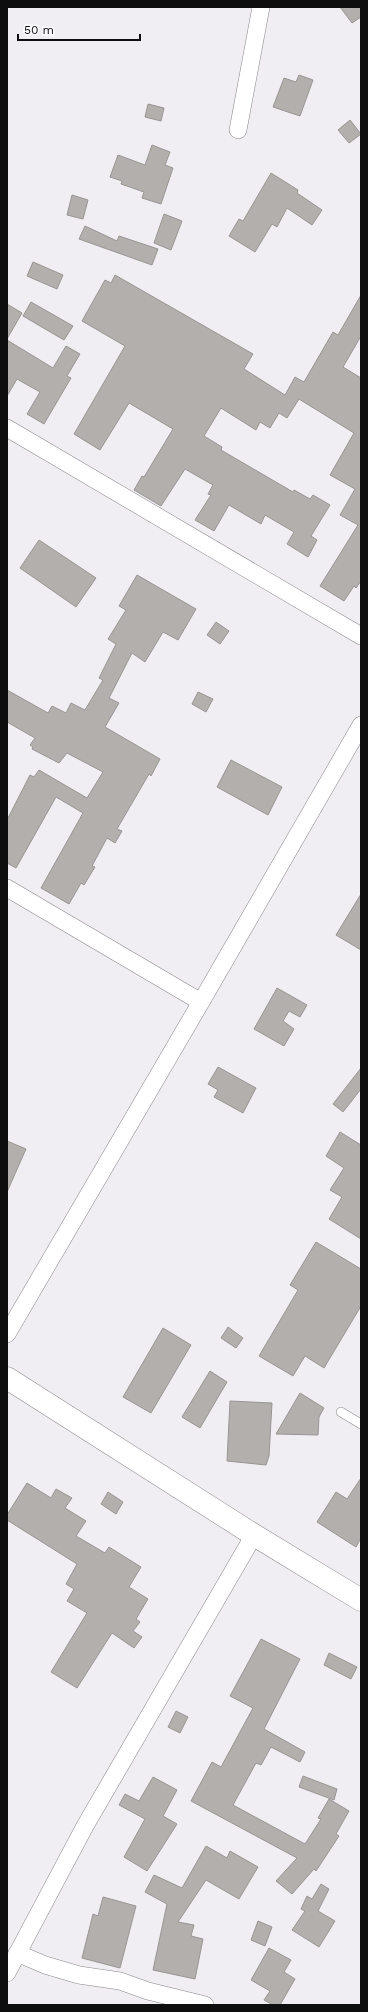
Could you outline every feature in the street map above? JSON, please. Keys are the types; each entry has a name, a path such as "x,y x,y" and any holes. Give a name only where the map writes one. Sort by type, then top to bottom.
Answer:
{"street":[{"path":"238,130 261,7"},
{"path":"7,428 361,636"},
{"path":"7,1334 202,1002 361,725"},
{"path":"7,888 202,1002"},
{"path":"7,1378 254,1535 361,1600"},
{"path":"7,1974 84,1826 254,1535"},
{"path":"17,1953 44,1965 79,1975 120,1981 148,1991 205,2005"}],"lane":[{"path":"341,1412 361,1424"}],"building":[{"path":"340,7 361,7 361,17 352,23"},
{"path":"299,75 313,80 300,116 273,107 284,78 296,82"},
{"path":"148,104 164,108 161,121 145,117"},
{"path":"350,120 361,134 349,143 338,130"},
{"path":"152,145 170,152 165,165 173,168 161,204 142,198 144,192 121,184 122,181 110,177 118,155 145,165"},
{"path":"271,173 298,190 297,193 322,210 312,225 287,208 277,227 272,224 255,252 229,236 239,219 243,221"},
{"path":"72,195 88,200 83,219 67,215"},
{"path":"164,214 182,221 171,250 154,243"},
{"path":"85,226 117,241 119,236 158,249 152,265 79,239"},
{"path":"33,262 63,275 57,289 27,276"},
{"path":"115,275 253,354 244,369 285,395 295,377 304,382 333,332 338,335 361,295 361,336 343,367 361,378 361,581 356,588 354,586 344,601 320,586 358,525 340,515 355,489 330,475 354,433 299,399 287,418 279,413 270,428 260,422 256,430 221,408 204,436 222,447 221,450 293,492 294,490 310,499 313,495 330,505 311,536 317,540 308,557 287,544 294,532 265,515 261,524 229,505 214,531 195,520 211,495 208,494 213,485 185,469 161,506 134,490 142,476 144,477 173,429 129,403 100,450 74,434 125,346 82,321 105,280 111,283"},
{"path":"31,302 73,326 64,340 23,316"},
{"path":"7,304 22,313 7,339"},
{"path":"7,340 53,368 66,346 80,354 67,376 71,378 44,424 27,414 40,392 17,379 7,396"},
{"path":"39,540 96,578 76,607 20,568"},
{"path":"137,575 196,609 178,640 163,632 145,662 132,653 109,698 119,703 105,727 160,759 151,776 149,774 117,829 122,831 115,843 107,838 92,866 95,867 84,885 81,883 69,904 41,888 83,813 56,797 16,868 7,863 7,820 30,775 34,777 39,770 87,798 103,772 67,753 59,763 32,749 33,747 30,745 35,738 7,722 7,690 48,713 52,706 66,713 71,703 85,710 103,680 99,678 116,644 108,639 126,610 119,606"},
{"path":"216,622 229,631 220,644 207,635"},
{"path":"198,692 213,699 206,712 192,704"},
{"path":"231,760 282,787 268,815 217,787"},
{"path":"361,894 361,950 336,935"},
{"path":"277,988 307,1005 300,1017 289,1011 283,1021 294,1029 284,1046 254,1029"},
{"path":"218,1067 256,1088 243,1113 214,1097 218,1090 208,1084"},
{"path":"361,1068 361,1089 343,1112 333,1104"},
{"path":"340,1132 361,1145 361,1239 329,1219 342,1197 330,1190 344,1168 326,1156"},
{"path":"7,1141 26,1149 7,1192"},
{"path":"316,1242 361,1269 361,1306 324,1368 305,1356 293,1376 259,1356 298,1290 290,1285"},
{"path":"228,1327 243,1338 236,1348 221,1338"},
{"path":"163,1328 191,1345 151,1413 123,1397"},
{"path":"210,1371 227,1382 200,1428 182,1417"},
{"path":"300,1393 324,1408 319,1417 318,1435 276,1434"},
{"path":"230,1401 272,1403 269,1456 266,1465 227,1461"},
{"path":"361,1478 361,1538 356,1547 317,1522 336,1492 347,1499"},
{"path":"27,1483 51,1498 56,1489 72,1498 65,1508 86,1521 76,1536 105,1553 109,1547 141,1567 129,1587 148,1599 136,1619 140,1622 133,1631 142,1637 134,1648 112,1633 77,1688 51,1672 87,1613 67,1601 74,1589 66,1584 77,1564 7,1520 7,1515"},
{"path":"108,1492 123,1502 116,1514 101,1504"},
{"path":"261,1639 300,1659 264,1729 305,1752 300,1762 271,1747 261,1765 256,1763 233,1805 305,1844 321,1819 318,1818 329,1799 349,1811 336,1834 339,1836 316,1871 314,1869 292,1894 276,1881 297,1858 191,1801 212,1762 221,1767 253,1708 230,1696"},
{"path":"329,1653 357,1667 351,1679 324,1665"},
{"path":"176,1711 188,1717 180,1733 168,1727"},
{"path":"303,1776 337,1789 334,1800 299,1787"},
{"path":"153,1777 177,1790 163,1816 177,1824 147,1871 124,1857 145,1819 119,1805 125,1794 139,1801"},
{"path":"206,1846 227,1858 230,1851 258,1867 239,1899 206,1880 178,1922 194,1925 191,1936 203,1939 195,1979 153,1970 167,1904 145,1892 154,1875 182,1888"},
{"path":"321,1884 329,1889 318,1911 335,1921 319,1947 292,1930 305,1911 301,1909 307,1896 312,1899"},
{"path":"103,1897 136,1906 120,1968 82,1958 93,1914 98,1916"},
{"path":"258,1921 272,1927 265,1946 251,1940"},
{"path":"269,1948 291,1960 284,1972 295,1979 280,2005 273,2005 264,2000 270,1991 251,1980"}]}
